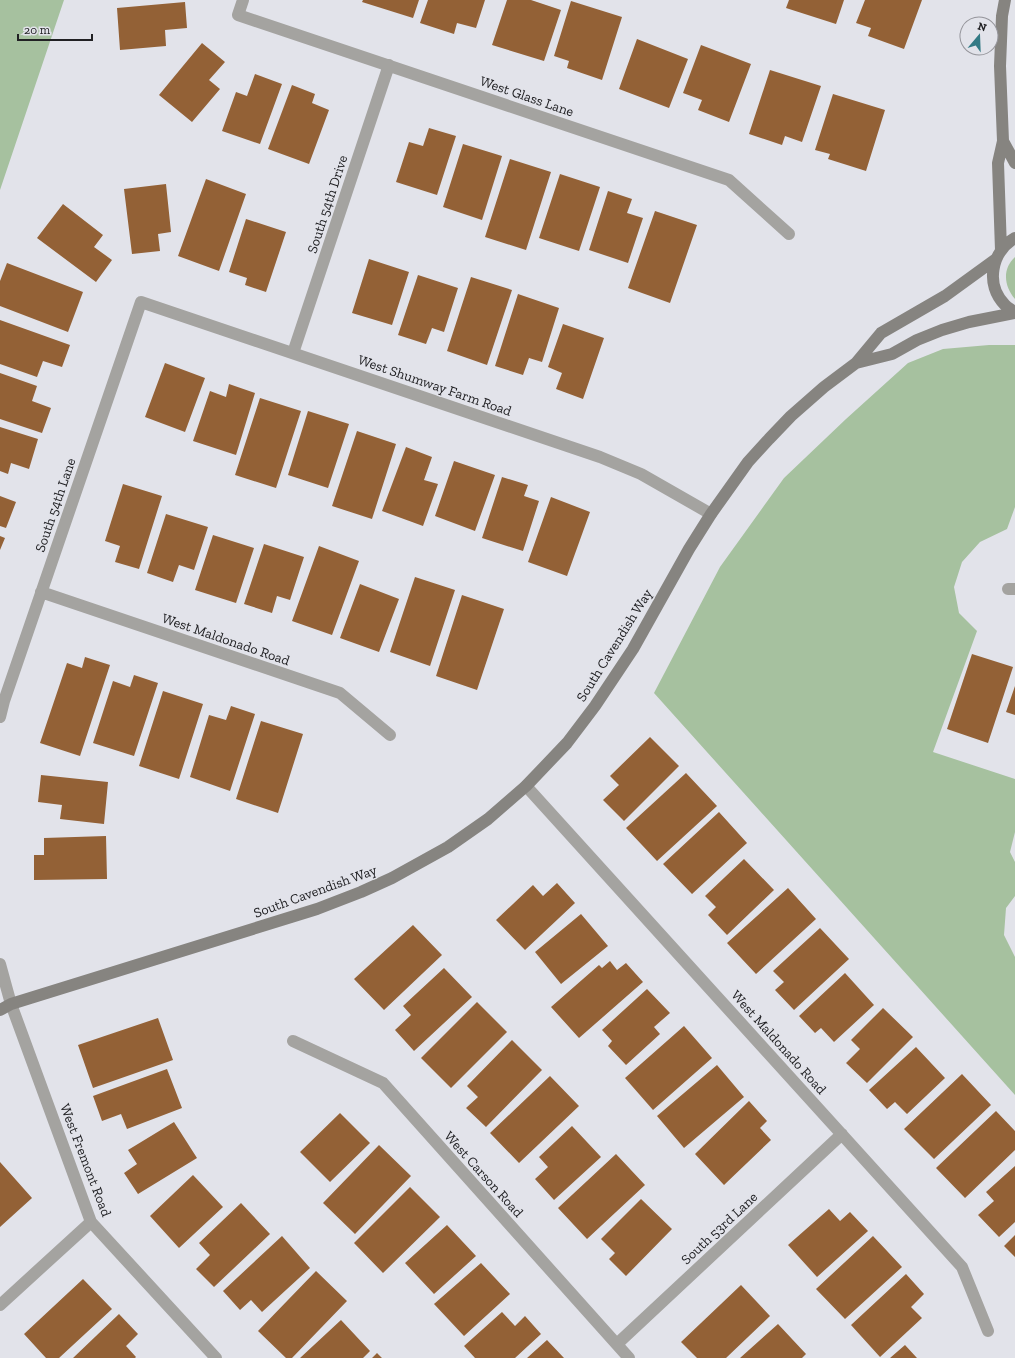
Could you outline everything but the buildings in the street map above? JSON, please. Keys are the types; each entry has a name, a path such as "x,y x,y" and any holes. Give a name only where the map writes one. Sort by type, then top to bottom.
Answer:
{"street":[{"name":"West Glass Lane","path":"243,0 238,15 729,180 789,234"},
{"path":"1005,0 1002,16 1000,66 1003,141 998,163 998,255 992,273 993,285 998,296 1005,306 1015,313"},
{"name":"South 54th Drive","path":"293,354 389,65"},
{"path":"1003,141 1015,163"},
{"path":"998,255 1009,241 1015,238"},
{"name":"South Cavendish Way","path":"6,1007 216,941 361,892 392,878 448,847 488,819 526,786 567,743 603,695 633,649 689,549 711,514 748,462 791,416 856,363 880,333 945,296 998,255"},
{"name":"West Shumway Farm Road","path":"141,302 600,457 641,474 711,514"},
{"name":"South 54th Lane","path":"0,717 41,592 141,302"},
{"name":"South Cavendish Way","path":"856,363 892,354 918,340 955,326 1015,313"},
{"name":"West Maldonado Road","path":"41,592 340,693 390,735"},
{"name":"West Maldonado Road","path":"526,786 962,1267 988,1331"},
{"path":"0,964 6,1007"},
{"name":"West Fremont Road","path":"6,1007 91,1222 216,1358"},
{"name":"West Carson Road","path":"293,1041 382,1084 629,1358"},
{"name":"South 53rd Lane","path":"617,1344 842,1134"},
{"path":"0,1305 91,1222"}],"green space":[{"path":"0,0 64,0 0,190"},
{"path":"1015,257 1015,299 1011,294 1007,283 1006,272"},
{"path":"989,345 1015,345 1015,507 1007,529 980,542 962,562 954,587 959,613 977,631 933,752 1015,779 1015,832 1010,852 1015,862 1015,896 1006,908 1004,935 1015,957 1015,1095 654,693 720,567 784,478 908,363 943,349"}]}
